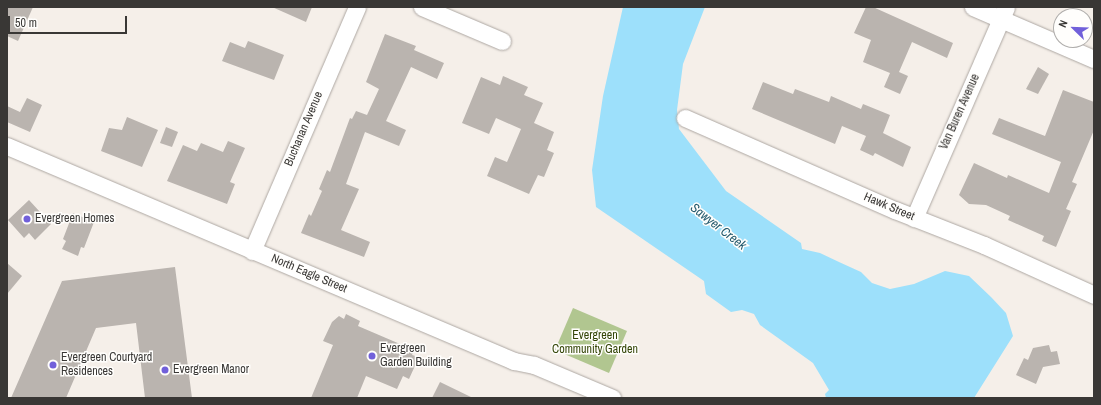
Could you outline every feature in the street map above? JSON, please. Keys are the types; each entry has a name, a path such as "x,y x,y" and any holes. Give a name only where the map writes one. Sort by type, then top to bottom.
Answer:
{"street":[{"name":"Buchanan Avenue","path":"252,251 357,7"},
{"path":"422,7 502,41"},
{"path":"973,7 1003,13 1094,59"},
{"name":"Van Buren Avenue","path":"914,218 1003,13"},
{"name":"Hawk Street","path":"685,118 914,218 984,245 1094,296"},
{"name":"North Eagle Street","path":"7,146 514,361 534,366 612,398"}],"green space":[{"name":"Evergreen Community Garden","path":"573,308 627,331 609,373 555,350"}],"water":[{"name":"Sawyer Creek","path":"623,7 705,7 683,64 677,110 679,129 726,191 801,243 802,249 820,253 861,272 872,283 890,289 914,284 945,271 969,276 1006,313 1013,336 974,398 826,398 825,394 829,390 813,363 760,325 754,314 742,310 731,312 706,294 704,281 596,207 592,170 603,96"}],"building":[{"path":"7,7 33,7 18,41 7,36"},
{"path":"272,7 312,7 306,22"},
{"path":"866,7 873,7 953,43 947,58 912,42 899,72 908,76 900,94 884,87 890,73 863,62 871,40 854,33"},
{"path":"385,34 416,46 414,50 444,63 437,79 411,67 386,121 406,130 399,146 365,132 346,184 359,189 341,230 370,242 364,257 301,233 309,214 311,216 322,191 319,189 327,170 330,172 350,118 352,119 356,111 367,115 379,89 366,82"},
{"path":"248,41 284,55 274,80 222,61 230,42 245,48"},
{"path":"1038,67 1049,74 1038,94 1026,89"},
{"path":"503,76 528,87 524,95 543,103 534,123 554,132 547,150 554,153 544,177 538,175 529,194 487,176 495,157 507,162 521,129 496,118 489,134 462,123 481,77 500,85"},
{"path":"763,82 793,94 795,89 829,102 831,96 861,109 863,104 890,115 883,133 911,147 903,167 875,153 873,156 860,150 866,136 842,126 835,144 752,109"},
{"path":"1063,90 1094,102 1094,130 1072,182 1077,184 1066,209 1071,211 1056,247 1042,241 1044,236 1008,220 1010,216 986,205 969,204 959,195 974,163 1007,178 1008,175 1049,193 1061,162 992,134 999,118 1045,136"},
{"path":"27,98 42,105 30,132 7,122 7,106 20,112"},
{"path":"127,117 158,130 142,167 101,151 109,128 122,130"},
{"path":"166,127 178,132 172,147 160,143"},
{"path":"228,141 245,148 230,182 235,184 227,204 167,181 183,145 197,151 201,143 223,152"},
{"name":"Evergreen Homes","path":"29,200 51,224 35,240 29,233 24,238 8,220"},
{"name":"Evergreen Homes","path":"73,213 94,222 84,248 81,247 78,256 62,249 66,241 63,239"},
{"path":"7,263 22,276 7,294"},
{"name":"Evergreen Courtyard Residences","path":"175,267 192,398 145,398 136,323 96,328 66,398 11,398 62,281"},
{"name":"Evergreen Garden Building","path":"346,314 360,321 358,326 414,350 412,355 419,357 409,379 403,376 397,389 366,376 357,398 311,398 333,345 323,341 332,322 339,316 344,319"},
{"path":"1049,345 1051,352 1057,351 1060,364 1043,367 1036,384 1016,375 1024,358 1028,360 1033,348"},
{"path":"440,382 473,398 432,398"}],"place":[{"name":"Evergreen Homes","path":"27,219"},
{"name":"Evergreen Garden Building","path":"372,356"},
{"name":"Evergreen Courtyard Residences","path":"53,365"},
{"name":"Evergreen Manor","path":"165,370"}]}
